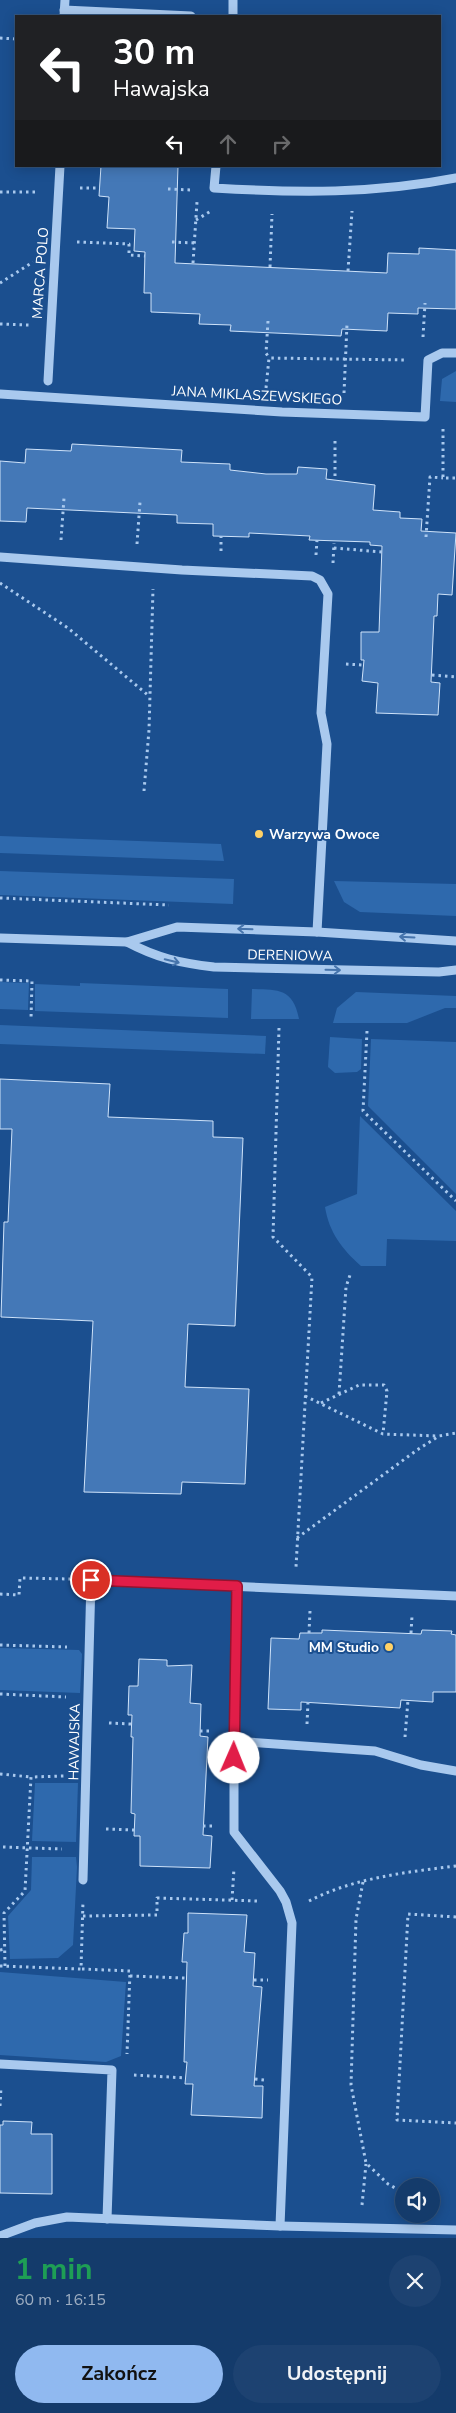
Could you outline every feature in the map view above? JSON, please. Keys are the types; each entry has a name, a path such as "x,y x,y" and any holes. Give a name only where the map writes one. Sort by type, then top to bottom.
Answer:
{"street":[{"path":"65,0 64,13 148,15"},
{"path":"233,0 233,15"},
{"name":"MARCA POLO","path":"48,381 52,265 56,253 60,167"},
{"path":"216,167 214,188 273,191 353,191 407,187 456,178"},
{"path":"425,417 428,360 442,353 456,353"},
{"name":"JANA MIKLASZEWSKIEGO","path":"0,394 425,417"},
{"path":"0,557 136,567 312,576 320,580 328,594 321,713 326,744 317,932"},
{"name":"DERENIOWA","path":"0,938 127,942 177,927 317,932 456,941"},
{"name":"DERENIOWA","path":"127,942 153,956 184,964 214,967 439,972 456,970"},
{"path":"91,1580 456,1596"},
{"name":"HAWAJSKA","path":"84,1880 91,1580"},
{"path":"237,1586 234,1832 262,1866 286,1902 292,1932 280,2226"},
{"path":"234,1741 375,1751 456,1771"},
{"path":"0,2064 112,2070 107,2219"},
{"path":"0,2236 35,2223 67,2217 280,2226 456,2230"}],"path":[{"path":"0,38 15,39"},
{"path":"77,188 100,188"},
{"path":"168,189 198,190"},
{"path":"270,267 273,191"},
{"path":"348,271 353,191"},
{"path":"0,192 11,192"},
{"path":"193,263 197,197"},
{"path":"76,242 129,244 129,255 145,256"},
{"path":"172,242 195,243"},
{"path":"0,283 44,255 56,253"},
{"path":"422,344 425,303"},
{"path":"264,409 268,358 266,353 268,321"},
{"path":"0,324 50,326"},
{"path":"343,414 347,324"},
{"path":"268,358 428,360"},
{"path":"425,417 444,419 443,478"},
{"path":"335,434 335,476"},
{"path":"426,537 430,477 456,478"},
{"path":"60,561 64,498"},
{"path":"136,567 140,502"},
{"path":"334,543 334,548 382,552"},
{"path":"144,791 150,696 153,568"},
{"path":"0,584 68,628 150,696"},
{"path":"343,664 363,665"},
{"path":"432,675 456,677"},
{"path":"0,898 175,905"},
{"path":"0,980 32,981 31,1018"},
{"path":"279,1028 273,1238 312,1277 295,1588"},
{"path":"366,1031 363,1111 456,1201"},
{"path":"339,1394 346,1287 351,1272"},
{"path":"320,1403 359,1385 384,1385 386,1391 383,1434"},
{"path":"305,1396 383,1434 438,1436 456,1433"},
{"path":"297,1538 438,1436"},
{"path":"0,1594 19,1595 20,1578 91,1580"},
{"path":"0,1645 90,1647"},
{"path":"0,1694 89,1697"},
{"path":"404,1759 408,1700"},
{"path":"115,1723 131,1724"},
{"path":"0,1774 31,1777 58,1776"},
{"path":"5,1966 4,1913 25,1891 31,1777"},
{"path":"116,1829 134,1830"},
{"path":"2,1847 66,1850"},
{"path":"289,1912 328,1891 404,1872 456,1866"},
{"path":"81,1969 84,1880"},
{"path":"344,2226 360,2211 365,2199 366,2163 351,2085 356,1919 364,1882"},
{"path":"83,1916 157,1915 157,1898 286,1902"},
{"path":"456,1917 408,1914 397,2120 456,2123"},
{"path":"0,1950 5,1949"},
{"path":"0,1966 130,1972 126,2071"},
{"path":"130,1976 185,1978"},
{"path":"112,2070 126,2071 134,2075 186,2078"},
{"path":"366,2163 388,2184 395,2188"}],"shaded area":[{"path":"456,371 456,402 440,401 442,379"},
{"path":"0,836 221,844 224,861 0,853"},
{"path":"0,871 234,879 233,904 0,895"},
{"path":"334,881 456,884 456,916 360,912 344,902"},
{"path":"0,982 29,983 28,1010 0,1009"},
{"path":"80,983 228,989 228,1018 35,1011 35,984 80,986"},
{"path":"252,989 277,991 288,996 293,1001 299,1019 251,1019"},
{"path":"356,992 456,996 456,1008 445,1008 407,1023 333,1023 337,1008"},
{"path":"0,1025 266,1036 265,1054 0,1044"},
{"path":"330,1037 362,1039 361,1069 357,1072 335,1073 328,1067"},
{"path":"371,1039 456,1042 456,1194 368,1106"},
{"path":"360,1116 456,1211 456,1241 387,1239 386,1266 361,1266 337,1240 325,1207 357,1194"},
{"path":"0,1648 79,1650 82,1654 80,1693 0,1690"},
{"path":"35,1783 78,1783 76,1842 32,1841"},
{"path":"32,1857 76,1857 73,1945 58,1958 10,1959 8,1916 31,1890"},
{"path":"0,1972 126,1982 121,2056 106,2062 0,2055"}],"building":[{"path":"101,167 178,167 175,263 387,273 388,253 419,254 419,248 456,250 456,309 418,308 418,314 388,313 387,331 342,329 341,336 230,331 231,325 199,324 200,314 151,312 151,293 144,293 145,252 134,251 135,229 107,228 109,197 99,196"},
{"path":"72,444 182,450 181,462 230,464 230,470 266,474 297,474 298,467 327,469 326,479 375,485 373,510 400,512 400,518 422,519 421,531 456,533 452,595 438,594 437,616 434,616 431,682 440,683 438,715 376,713 378,683 362,681 364,660 361,660 361,632 379,632 382,546 370,545 370,542 309,540 310,536 249,533 249,537 213,536 213,524 177,523 177,515 27,508 26,522 0,521 0,461 25,463 26,449 71,451"},
{"path":"0,1079 110,1084 108,1117 213,1121 213,1137 243,1138 235,1326 188,1324 185,1387 249,1389 245,1484 182,1482 181,1494 84,1492 93,1321 1,1317 4,1222 8,1222 12,1129 0,1129"},
{"path":"322,1630 421,1634 422,1630 452,1631 451,1634 456,1635 456,1692 433,1692 433,1702 401,1700 400,1708 301,1702 301,1710 268,1709 271,1638 299,1639 300,1633 322,1633"},
{"path":"139,1659 167,1660 167,1666 192,1665 190,1703 201,1704 200,1736 208,1737 203,1835 212,1836 210,1868 140,1866 140,1836 134,1836 135,1814 131,1813 133,1737 131,1737 132,1715 128,1715 129,1686 138,1686"},
{"path":"188,1913 247,1915 244,1952 255,1953 253,1986 262,1987 254,2086 263,2086 262,2118 191,2115 193,2084 185,2084 187,2062 184,2062 187,1962 182,1962 184,1933 188,1933"},
{"path":"3,2121 32,2122 31,2134 52,2134 52,2194 0,2193 0,2125 3,2125"}],"place":[{"name":"Warzywa Owoce","path":"259,834"},
{"name":"MM Studio","path":"389,1647"}],"route":[{"path":"91,1580 237,1586 234,1758"}]}
